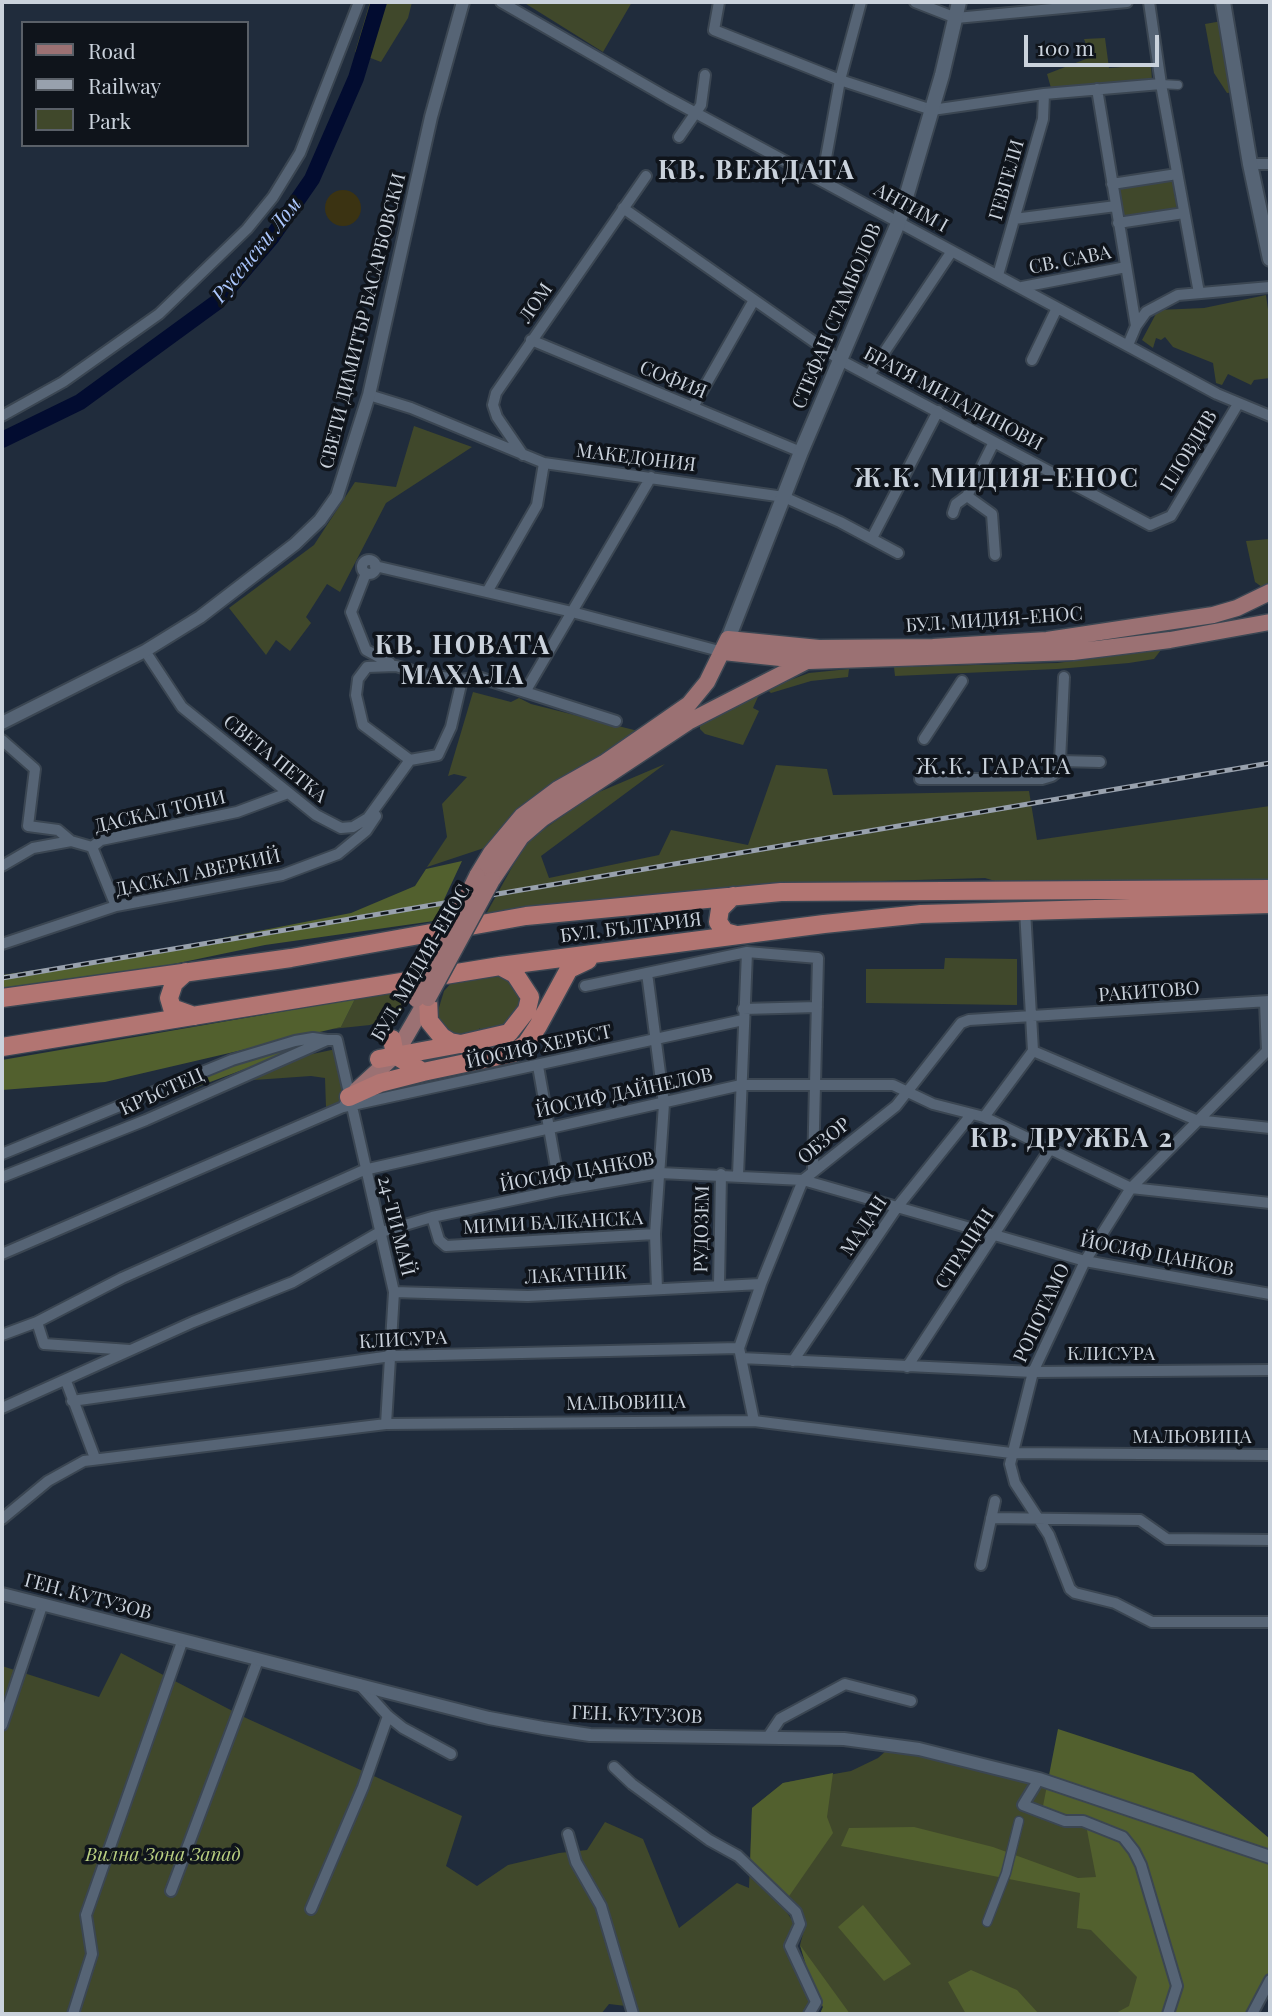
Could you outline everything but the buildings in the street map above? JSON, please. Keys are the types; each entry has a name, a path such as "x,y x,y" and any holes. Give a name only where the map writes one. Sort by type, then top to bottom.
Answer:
{"highway":[{"name":"БУЛ. БЪЛГАРИЯ","path":"2,998 407,939 526,916 781,891 1270,889"},
{"path":"733,896 720,908 718,922 725,932 739,935"},
{"path":"701,899 712,911 713,922 705,939"},
{"name":"БУЛ. БЪЛГАРИЯ","path":"2,1047 500,966 921,914 1270,904"},
{"path":"348,1103 380,1083 513,1053 526,1044 557,986 569,969 580,961 670,943"},
{"path":"422,998 429,1021 442,1037 461,1044 509,1033 527,1010 530,997 523,982 500,966"},
{"path":"186,972 174,983 169,998 172,1008 195,1016"},
{"path":"146,1023 162,1006 165,995 159,977"},
{"path":"389,1051 471,1042"},
{"path":"389,1051 423,1072"}],"main road":[{"name":"СТЕФАН СТАМБОЛОВ","path":"726,645 801,452 899,221 932,110 959,2"},
{"path":"1223,2 1250,164 1270,259"},
{"path":"1203,635 1256,616 1264,610 1268,594"},
{"name":"БУЛ. МИДИЯ-ЕНОС","path":"726,645 818,648 933,647 1047,640 1213,615 1268,594"},
{"name":"БУЛ. МИДИЯ-ЕНОС","path":"726,645 808,661 1073,652 1203,635 1270,622"},
{"name":"БУЛ. МИДИЯ-ЕНОС","path":"348,1103 389,1051 422,998 508,831 547,796 604,763 689,704 707,682 726,645"},
{"name":"БУЛ. МИДИЯ-ЕНОС","path":"485,878 521,837 543,818 688,722 746,690 808,661"}],"street":[{"path":"2,416 63,382 159,314 247,229 273,197 300,153 359,2"},
{"name":"СВЕТИ ДИМИТЪР БАСАРБОВСКИ","path":"2,723 145,651 201,617 262,571 320,520 344,482 369,395 429,130 463,2"},
{"name":"АНТИМ I","path":"501,2 696,112 1057,308 1238,404 1270,416"},
{"path":"719,2 713,30 840,80 932,110 1044,93 1178,85"},
{"path":"822,180 840,80 861,2"},
{"path":"915,2 956,18 1127,2"},
{"path":"1149,2 1161,85 1199,293"},
{"path":"679,137 701,104 705,75"},
{"path":"1097,89 1136,326"},
{"name":"ГЕВГЕЛИ","path":"998,275 1043,119 1044,93"},
{"path":"1250,164 1270,164"},
{"path":"1112,184 1177,174"},
{"name":"ЛОМ","path":"523,455 493,405 501,384 646,176"},
{"path":"1014,219 1116,206"},
{"name":"БРАТЯ МИЛАДИНОВИ","path":"623,208 839,360 1150,525 1171,516"},
{"path":"1118,223 1184,213"},
{"path":"869,375 952,251"},
{"name":"СВ. САВА","path":"1022,287 1126,267"},
{"path":"1133,313 1146,312 1178,295 1270,287"},
{"path":"693,407 754,300"},
{"path":"1032,360 1057,308"},
{"path":"1128,345 1146,312"},
{"name":"СОФИЯ","path":"531,340 801,452"},
{"name":"МАКЕДОНИЯ","path":"369,395 411,408 544,463 784,497 898,553"},
{"name":"ПЛОВДИВ","path":"1171,516 1238,404"},
{"path":"872,538 938,411"},
{"path":"953,513 956,504 967,496 994,442"},
{"path":"487,592 537,505 544,463"},
{"path":"525,692 651,477"},
{"path":"967,496 992,514 995,555"},
{"name":"БУЛ. МИДИЯ-ЕНОС","path":"396,666 366,650 352,612 371,570 487,592 726,645"},
{"name":"СВЕТА ПЕТКА","path":"145,651 182,707 329,824 341,828 359,825 380,806 410,760"},
{"path":"462,680 450,727 439,755 410,760 363,725 357,704 358,679 367,667 396,666 423,674 462,680 478,677 615,722"},
{"path":"1059,766 1065,677"},
{"path":"924,739 962,681"},
{"path":"2,740 36,768 27,826 58,830 71,841"},
{"path":"920,779 1042,779 1059,766 1100,762"},
{"name":"ДАСКАЛ ТОНИ","path":"2,866 33,848 71,841 92,847 101,840 237,812 288,793"},
{"name":"ДАСКАЛ АВЕРКИЙ","path":"2,944 116,906 282,875 321,861 338,854 366,831 380,806"},
{"path":"92,847 116,906"},
{"path":"984,1117 1033,1051 1025,910"},
{"path":"585,986 747,952 818,958 813,1169"},
{"name":"РУДОЗЕМ","path":"738,1175 747,952"},
{"path":"647,973 664,1104 655,1234 657,1289"},
{"name":"РАКИТОВО","path":"1030,1017 1267,1001"},
{"name":"РОПОТАМО","path":"1011,1453 1033,1372 1085,1261 1131,1188 1196,1120 1268,1051 1267,1001"},
{"name":"ЙОСИФ ХЕРБСТ","path":"2,1254 348,1103 655,1040 743,1014 817,1007"},
{"name":"ОБЗОР","path":"740,1353 761,1284 803,1180 813,1169 893,1109 964,1021 1030,1017"},
{"path":"2,1154 232,1060 304,1040 332,1040"},
{"name":"24-ТИ МАЙ","path":"332,1040 394,1292 386,1424"},
{"name":"КРЪСТЕЦ","path":"2,1177 146,1120 332,1040"},
{"path":"1033,1051 1196,1120 1270,1128"},
{"path":"538,1066 560,1190"},
{"name":"ЙОСИФ ДАЙНЕЛОВ","path":"2,1335 37,1322 122,1278 364,1170 741,1086 893,1085 924,1101 984,1117 1131,1188 1270,1203"},
{"name":"МАДАН","path":"793,1361 898,1206 971,1115"},
{"name":"СТРАЦИН","path":"907,1367 1050,1149"},
{"name":"ЙОСИФ ЦАНКОВ","path":"2,1408 293,1282 378,1233 432,1217 560,1190 660,1173 803,1180 1085,1261 1270,1294"},
{"name":"РУДОЗЕМ","path":"719,1284 721,1174"},
{"name":"МИМИ БАЛКАНСКА","path":"432,1217 439,1240 446,1246 655,1234"},
{"name":"ЛАКАТНИК","path":"394,1292 528,1296 719,1284 761,1284"},
{"path":"37,1322 44,1344 131,1350"},
{"path":"740,1353 754,1421"},
{"name":"КЛИСУРА","path":"72,1401 391,1356 740,1353 793,1361 1033,1372 1270,1370"},
{"path":"66,1381 95,1458"},
{"name":"МАЛЬОВИЦА","path":"2,1519 48,1481 95,1458 386,1424 754,1421 1011,1453 1270,1455"},
{"path":"1011,1453 1014,1483 1056,1547 1070,1588 1082,1596 1115,1603 1152,1622 1270,1622"},
{"path":"981,1565 995,1501"},
{"path":"991,1518 1140,1520 1167,1539 1270,1540"},
{"name":"ГЕН. КУТУЗОВ","path":"2,1594 489,1718 590,1735 844,1739 889,1744 1039,1779 1270,1857"},
{"path":"2,1725 43,1606"},
{"path":"73,2014 92,1954 86,1915 183,1642"},
{"path":"171,1891 258,1660"},
{"path":"359,1684 388,1716 451,1754"},
{"path":"768,1737 780,1718 845,1684 911,1701"},
{"path":"311,1909 363,1787 388,1716"},
{"path":"614,1767 632,1784 709,1839 738,1856 796,1912 800,1924 790,1946 816,2002 809,2014"},
{"path":"1039,1779 1023,1805 1065,1821 1083,1821 1123,1837 1134,1851 1141,1865 1177,1986 1168,2014"},
{"path":"987,1922 1006,1873 1018,1821"},
{"path":"568,1834 576,1863 601,1906 633,2014"},
{"path":"1252,2014 1270,1980"}],"green space":[{"path":"370,2 412,2 408,18 381,62 355,52"},
{"path":"523,2 632,2 603,52"},
{"path":"1222,21 1235,92 1227,93 1214,73 1205,24"},
{"path":"1105,38 1109,68 1151,65 1152,80 1051,88 1047,74 1091,57 1084,39"},
{"path":"1172,179 1178,213 1121,221 1116,187"},
{"path":"1266,295 1270,324 1270,378 1254,380 1251,385 1228,374 1222,385 1216,383 1213,363 1173,347 1165,337 1161,340 1156,338 1153,348 1142,340 1158,310 1204,308"},
{"path":"414,426 472,447 386,503 340,592 327,584 306,617 311,623 290,651 276,640 266,655 229,608 314,545 355,482 396,487"},
{"path":"1270,539 1270,584 1262,587 1255,582 1246,541"},
{"path":"1161,650 1154,659 1057,669 895,676 894,667 1057,663"},
{"path":"849,669 848,677 811,681 771,693 766,689 809,673"},
{"path":"761,690 753,708 759,711 743,745 705,734 700,729 700,723"},
{"path":"473,692 511,702 519,698 531,704 642,732 487,847 427,867 447,837 442,804 467,777 454,774 448,776"},
{"path":"665,764 541,856 549,878 659,855 671,830 748,845 776,765 827,769 833,795 1029,791 1037,840 1270,806 1270,880 995,881 985,878 813,883 486,914 526,842 592,795"},
{"path":"462,861 434,921 265,945 140,971 2,992 2,975 130,956 351,913 415,886 426,869"},
{"path":"945,958 1017,959 1017,1005 866,1003 866,969 944,969"},
{"path":"495,974 508,978 522,994 521,1004 505,1029 483,1033 479,1028 479,1034 461,1037 446,1030 437,1014 444,991 453,981"},
{"path":"410,990 400,1013 370,1025 332,1029 341,1027 355,999"},
{"path":"355,999 341,1027 105,1082 2,1090 2,1060"},
{"path":"316,1040 304,1047 186,1091 187,1081 241,1059"},
{"path":"336,1049 345,1097 341,1104 326,1107 325,1078 311,1076 254,1080 247,1068"},
{"name":"Вилна Зона Запад","path":"121,1653 246,1718 462,1816 446,1866 477,1886 508,1865 559,1853 587,1850 605,1822 643,1839 679,1928 737,1883 749,1888 752,1808 783,1783 851,1771 878,1758 887,1750 919,1749 1176,1827 1252,2014 820,2014 823,2007 811,1982 800,1945 805,1926 802,1919 782,1905 796,1926 785,1946 818,2014 631,2014 626,2006 609,2004 601,2014 2,2014 2,1666 99,1697"},
{"path":"1058,1729 1193,1773 1270,1839 1270,1980 1252,2014 1114,2014 1129,2006 1137,1977 1091,1930 1077,1928 1080,1893 841,1846 849,1828 914,1827 993,1847 1078,1878 1096,1877 1086,1825 1043,1806"},
{"path":"833,1773 827,1817 833,1833 785,1902 750,1868 752,1808 783,1783"},
{"path":"863,1905 911,1964 884,1981 838,1927"},
{"path":"800,1945 850,2014 820,2014 823,2007 811,1982"},
{"path":"971,1970 1017,1990 1039,2014 966,2014 948,1982"}],"sand":[{"path":"343,190 356,195 361,208 356,221 343,226 330,221 325,208 330,195"}],"waterway":[{"name":"Русенски Лом","path":"2,440 80,402 217,302 272,237 312,179 356,78 379,2"}],"railway":[{"path":"2,978 1270,763"}],"district":[{"name":"КВ. ВЕЖДАТА","path":"757,171"},
{"name":"Ж.К. МИДИЯ-ЕНОС","path":"997,479"},
{"name":"КВ. НОВАТА МАХАЛА","path":"463,661"},
{"name":"Ж.К. ГАРАТА","path":"994,767"},
{"name":"КВ. ДРУЖБА 2","path":"1072,1139"}]}
